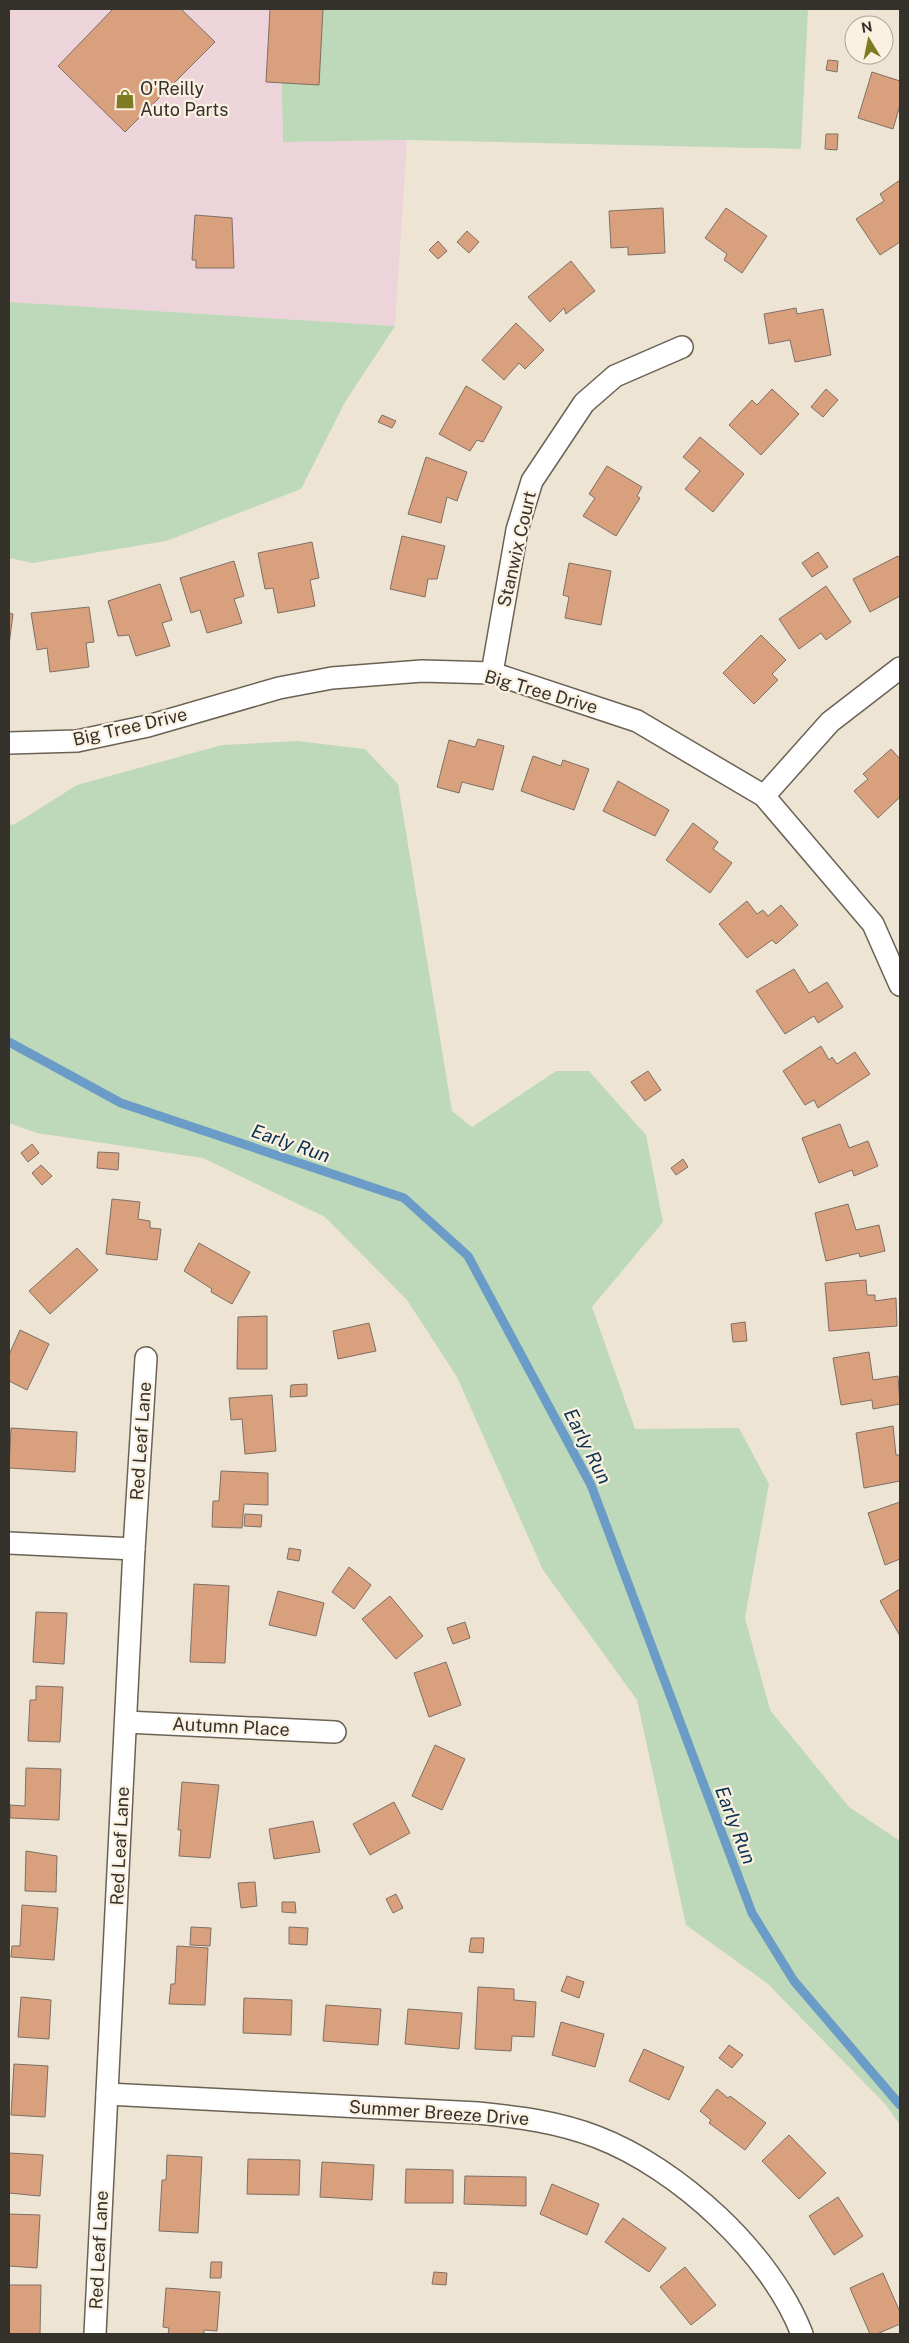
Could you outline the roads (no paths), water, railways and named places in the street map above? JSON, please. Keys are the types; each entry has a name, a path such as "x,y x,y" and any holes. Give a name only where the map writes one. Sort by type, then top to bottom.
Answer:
{"street":[{"name":"Stanwix Court","path":"492,673 514,546 532,481 584,403 615,376 682,347"},
{"path":"764,796 830,722 900,668"},
{"name":"Big Tree Drive","path":"9,743 77,741 148,726 279,688 332,678 422,671 492,673 638,721 764,796 873,924 900,985"},
{"name":"Red Leaf Lane","path":"95,2334 134,1549 146,1358"},
{"path":"9,1543 134,1549"},
{"name":"Autumn Place","path":"126,1722 335,1732"},
{"name":"Summer Breeze Drive","path":"107,2094 478,2113 540,2120 598,2137 660,2170 714,2211 756,2256 796,2318 802,2334"}],"waterway":[{"name":"Early Run","path":"9,1042 121,1103 404,1198 468,1256 591,1485 752,1913 794,1981 900,2105"}],"place":[{"name":"O'Reilly Auto Parts","path":"125,99"}]}
